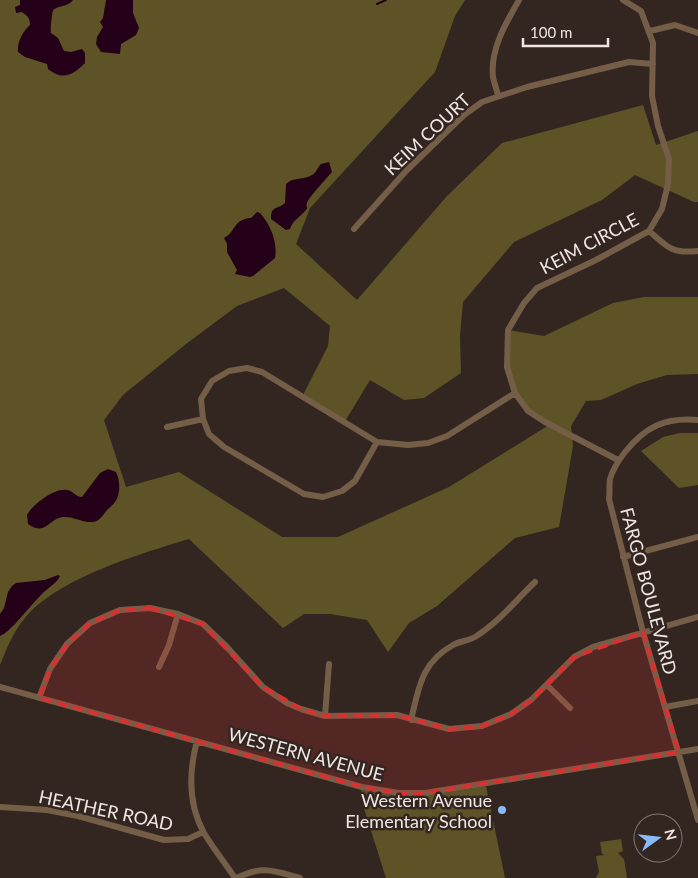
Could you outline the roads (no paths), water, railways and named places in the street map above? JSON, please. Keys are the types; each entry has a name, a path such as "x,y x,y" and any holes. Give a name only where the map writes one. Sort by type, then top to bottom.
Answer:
{"street":[{"path":"498,96 493,76 494,55 502,30 518,0"},
{"name":"KEIM CIRCLE","path":"618,460 545,422 528,411 515,394 507,367 508,330 524,303 537,288 596,260 648,231 662,209 668,184 669,159 658,126 652,96 653,43 641,11 623,0"},
{"path":"650,31 675,25 698,33"},
{"name":"KEIM COURT","path":"354,229 406,171 464,115 482,102 527,87 629,62 653,64"},
{"path":"648,231 670,249 686,252 698,251"},
{"path":"377,442 355,481 342,491 323,497 304,494 224,446 209,434 203,419 201,399 212,381 229,371 248,368 262,372 377,442 408,445 428,443 447,436 515,394"},
{"path":"167,427 203,419"},
{"name":"FARGO BOULEVARD","path":"698,420 663,422 649,429 635,439 618,460 610,481 610,499 623,557 698,820"},
{"path":"623,557 698,537"},
{"path":"411,720 420,681 434,659 454,645 474,637 494,621 535,582"},
{"path":"39,698 50,669 67,644 90,623 120,610 150,608 178,614 203,624 263,687 273,695 301,709 325,716 382,714 397,716 449,729 482,726 511,714 531,700 574,657 594,647 698,617"},
{"path":"159,667 169,645 178,614"},
{"path":"325,716 329,664"},
{"path":"547,685 570,708"},
{"name":"WESTERN AVENUE","path":"0,687 362,787 399,794 425,793 698,749"},
{"path":"665,706 698,701"},
{"path":"197,741 191,764 191,786 195,810 204,832 236,878 259,869 300,878"},
{"name":"HEATHER ROAD","path":"0,807 47,810 78,816 164,840 188,839 204,832"}],"waterway":[{"path":"377,4 386,0"}],"place":[{"name":"Western Avenue Elementary School","path":"502,810"}]}
